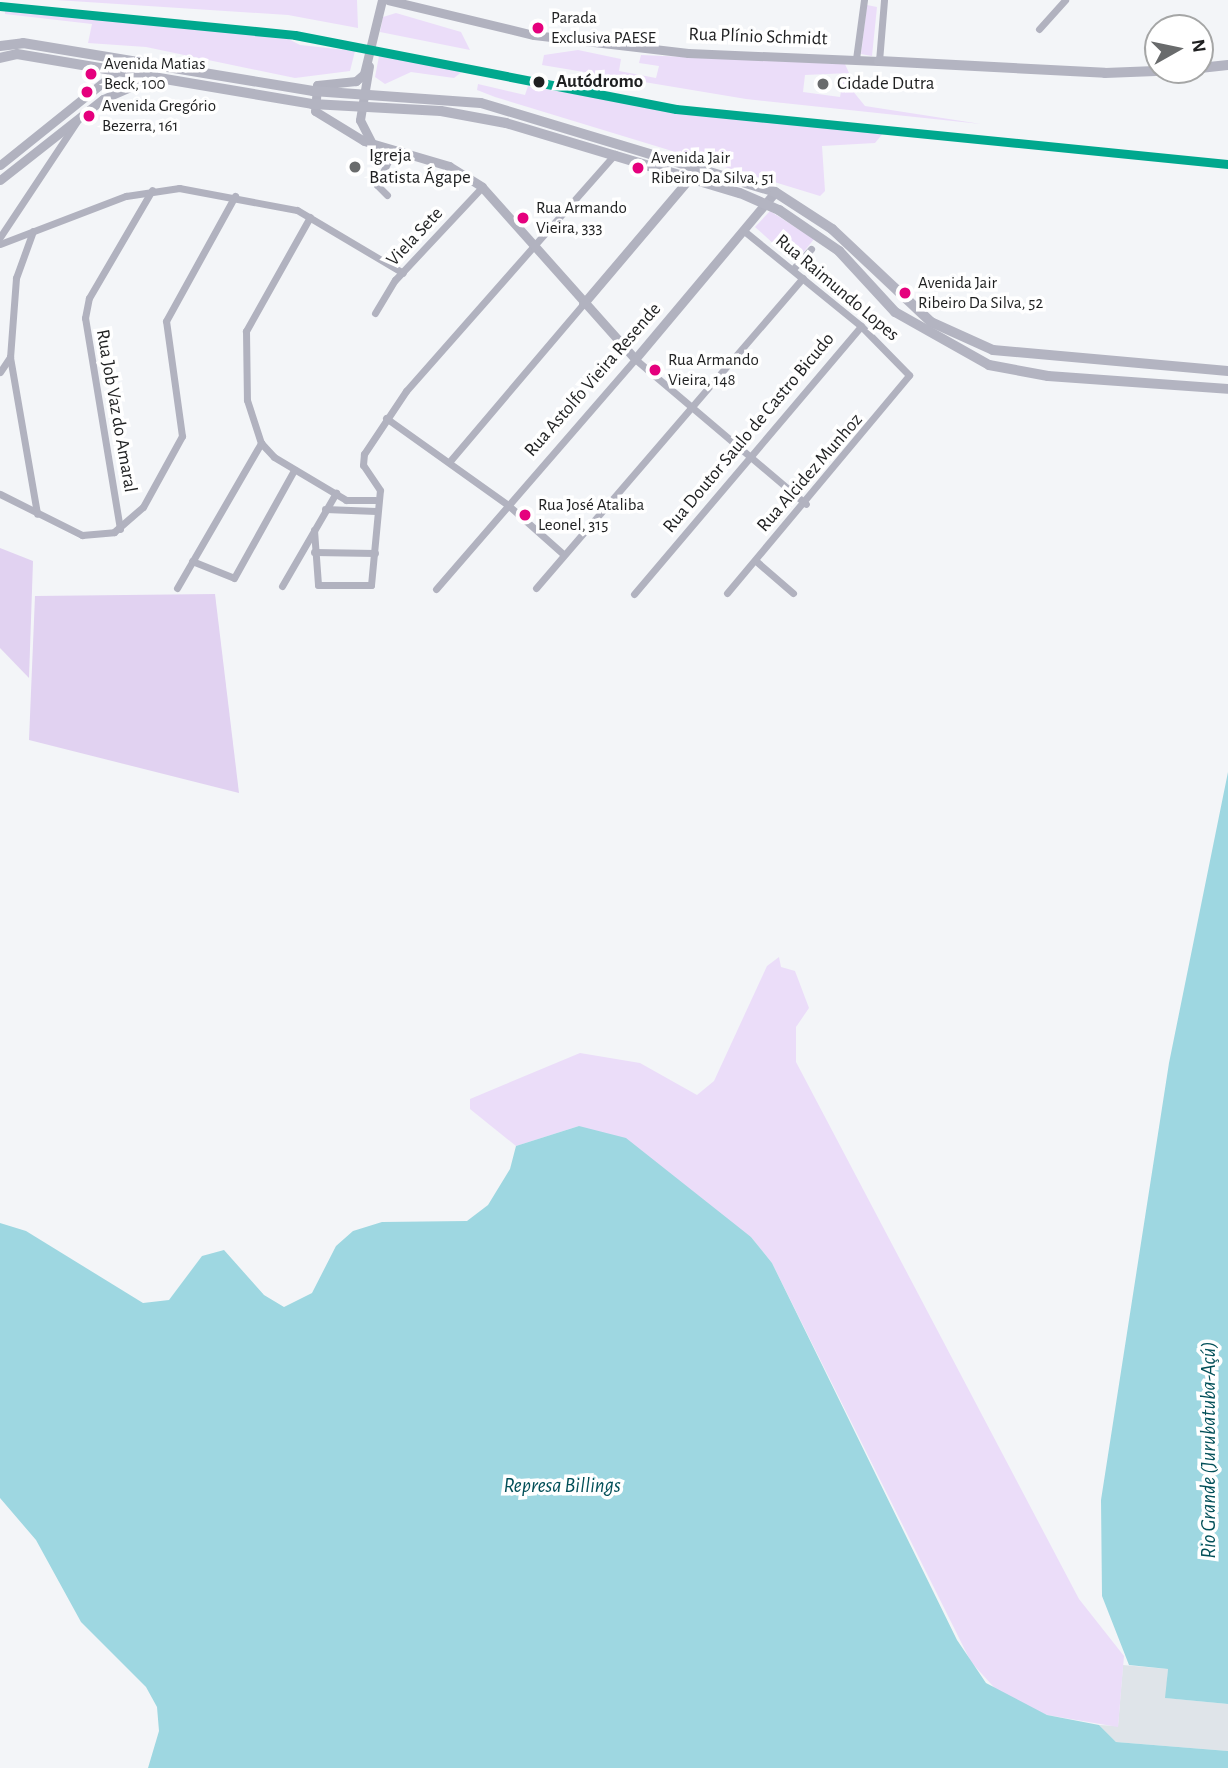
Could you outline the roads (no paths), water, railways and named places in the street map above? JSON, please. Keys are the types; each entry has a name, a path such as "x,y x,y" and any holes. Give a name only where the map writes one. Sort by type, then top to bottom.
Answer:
{"main road":[{"path":"0,46 23,43 368,97 481,103 714,171 775,192 832,229 922,314 958,338 1020,356 1225,370"},
{"path":"0,58 17,54 312,104 361,115 466,115 615,155 766,204 822,237 895,312 942,344 1021,372 1224,388"},
{"path":"878,61 1105,73 1144,71"},
{"path":"116,72 141,62"},
{"path":"690,178 714,171"},
{"path":"942,344 958,338"}],"street":[{"path":"371,144 361,115 368,97 369,61 382,0"},
{"name":"Rua Plínio Schmidt","path":"388,0 534,35 688,53 878,61"},
{"path":"856,59 864,0"},
{"path":"878,61 884,0"},
{"path":"1039,29 1065,0"},
{"path":"369,61 360,80 322,83 313,90 312,104 332,123 371,144 449,166 482,187 583,304 635,359 806,504"},
{"path":"0,166 116,72"},
{"path":"0,180 121,88 152,78"},
{"path":"332,123 361,115"},
{"path":"0,237 77,120"},
{"path":"387,195 377,185 393,150"},
{"path":"314,530 318,585 348,588 371,585 375,553 375,500 380,490 362,458 386,418 537,248 615,155"},
{"path":"450,461 690,178"},
{"name":"Viela Sete","path":"376,313 403,273 482,187"},
{"path":"0,244 152,190 235,196 310,217 403,273"},
{"name":"Rua Job Vaz do Amaral","path":"120,529 85,318 89,298 152,190"},
{"name":"Rua Astolfo Vieira Resende","path":"436,589 775,192"},
{"path":"0,494 82,535 120,529 148,499 179,446 166,321 235,196"},
{"path":"310,217 246,331 245,387 261,443 294,470 352,501 375,500"},
{"path":"33,231 14,286 10,357 37,514"},
{"name":"Rua Raimundo Lopes","path":"744,231 861,326 908,370"},
{"path":"793,269 811,249"},
{"path":"536,588 803,278"},
{"name":"Rua Doutor Saulo de Castro Bicudo","path":"634,594 748,456 861,326"},
{"path":"0,372 10,357"},
{"name":"Rua Alcidez Munhoz","path":"727,593 908,382 908,370"},
{"path":"386,418 450,461 508,505 563,554"},
{"path":"177,588 261,443"},
{"path":"192,561 227,580 243,563 294,470"},
{"path":"282,586 336,492"},
{"path":"325,509 376,511"},
{"path":"314,552 375,553"},
{"path":"756,561 793,593"}],"water":[{"name":"Rio Grande (Jurubatuba-Açú)","path":"1228,772 1228,1704 1165,1698 1168,1669 1129,1665 1102,1596 1101,1500 1169,1063"},
{"name":"Represa Billings","path":"579,1126 626,1138 751,1237 772,1263 957,1640 986,1683 1047,1715 1099,1725 1116,1742 1228,1751 1228,1768 148,1768 159,1731 157,1707 146,1687 81,1622 36,1540 0,1498 0,1223 26,1231 143,1303 169,1300 202,1256 224,1250 264,1295 284,1307 312,1293 336,1246 353,1231 382,1222 467,1221 488,1205 510,1169 516,1146"}],"place":[{"name":"Parada Exclusiva PAESE","path":"538,28"},
{"name":"Avenida Matias Beck, 100","path":"91,74"},
{"name":"Autódromo","path":"539,82"},
{"name":"Cidade Dutra","path":"823,84"},
{"name":"Avenida Gregório Bezerra, 161","path":"89,116"},
{"name":"Igreja Batista Ágape","path":"355,167"},
{"name":"Avenida Jair Ribeiro Da Silva, 51","path":"638,168"},
{"name":"Rua Armando Vieira, 333","path":"523,218"},
{"name":"Avenida Jair Ribeiro Da Silva, 52","path":"905,293"},
{"name":"Rua Armando Vieira, 148","path":"655,370"},
{"name":"Rua José Ataliba Leonel, 315","path":"525,515"}]}
